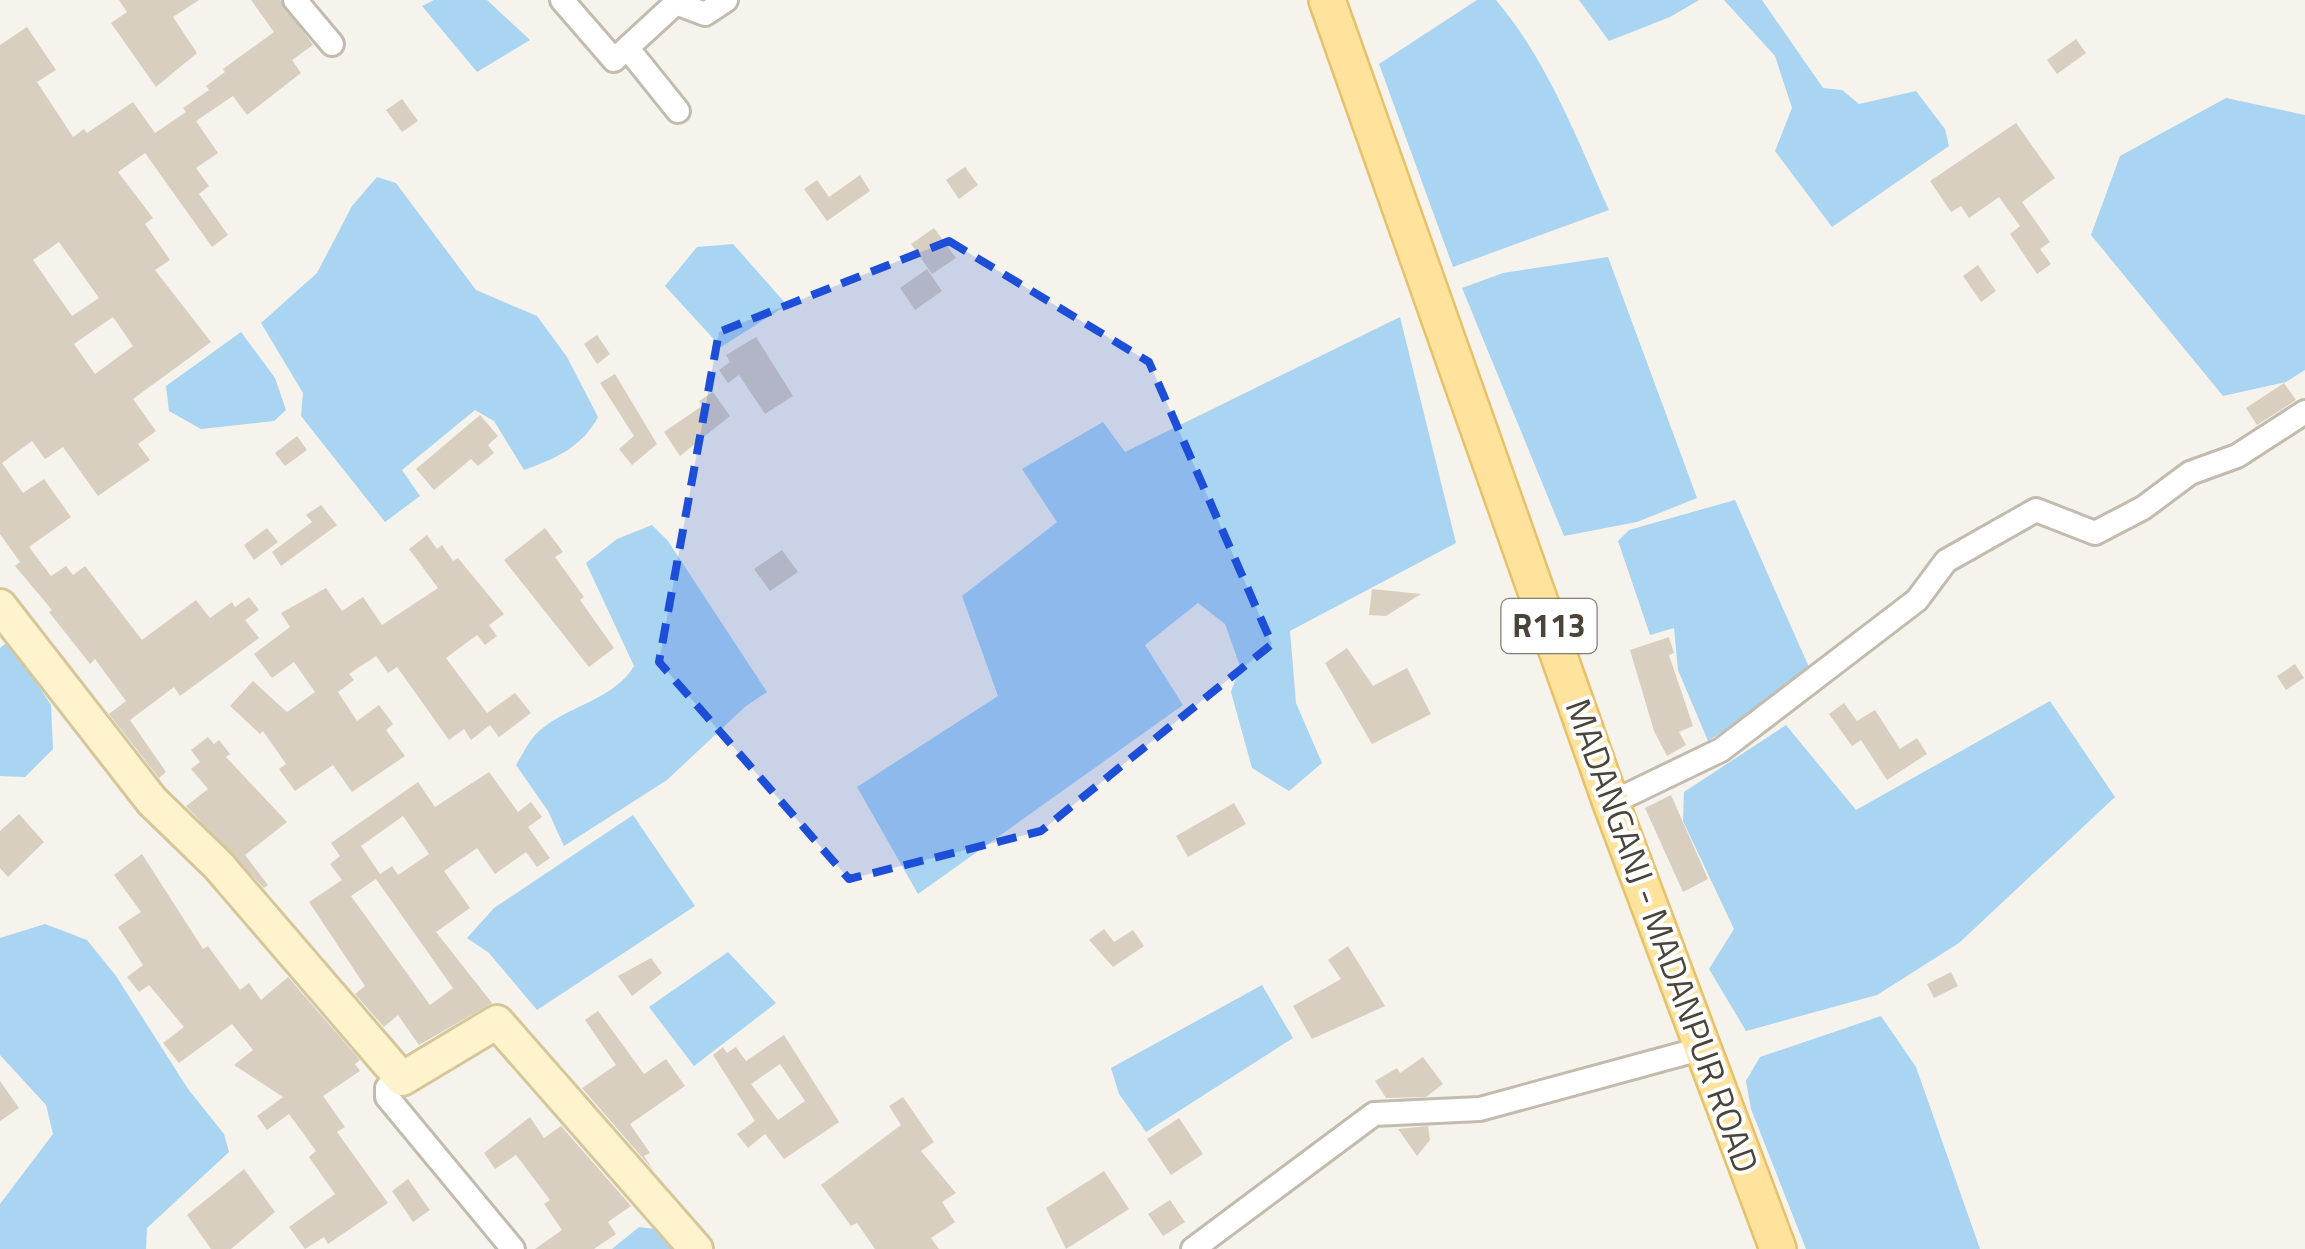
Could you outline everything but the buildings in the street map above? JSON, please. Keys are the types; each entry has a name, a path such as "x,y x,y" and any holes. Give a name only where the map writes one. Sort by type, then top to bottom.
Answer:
{"main road":[{"name":"MADANGANJ - MADANPUR ROAD","path":"1328,0 1611,803 1778,1249"}],"street":[{"path":"296,0 332,44"},
{"path":"562,0 608,58 621,58 676,2 705,14 726,0"},
{"path":"629,50 678,110"},
{"path":"1611,803 1721,750 1916,600 1946,561 2036,510 2095,533 2143,508 2190,473 2237,456 2305,412"},
{"path":"0,606 152,800 218,865 402,1079"},
{"path":"513,1249 387,1097 387,1088 497,1022 696,1249"},
{"path":"1192,1249 1374,1114 1480,1110 1704,1048"}],"highlighted area":[{"path":"949,241 1149,362 1272,644 1041,831 849,879 659,662 719,332"}],"water":[{"path":"434,0 487,0 530,40 477,72 422,6"},
{"path":"1477,0 1496,0 1531,49 1560,101 1609,210 1453,267 1379,64"},
{"path":"1579,0 1699,0 1670,17 1609,41"},
{"path":"1724,0 1762,0 1823,88 1842,90 1859,104 1916,91 1945,129 1949,146 1832,227 1775,151 1792,108 1775,56"},
{"path":"2226,98 2305,115 2305,370 2286,382 2223,396 2091,235 2120,156"},
{"path":"377,177 396,183 476,290 537,316 567,357 598,417 567,451 524,470 494,421 475,410 402,470 420,496 385,522 301,416 303,393 261,323 317,273 352,206"},
{"path":"733,244 787,305 721,347 665,286 697,247"},
{"path":"1608,257 1697,498 1637,522 1564,536 1462,288 1503,273"},
{"path":"1400,317 1456,543 1290,631 1296,703 1322,763 1289,791 1252,768 1231,692 1240,666 1225,624 1198,603 1145,645 1183,705 918,894 857,787 998,696 962,596 1057,522 1022,469 1103,422 1125,452"},
{"path":"241,332 275,378 286,410 274,421 201,429 169,411 166,386"},
{"path":"1735,500 1812,674 1708,741 1678,670 1674,628 1650,635 1618,541 1629,530"},
{"path":"652,525 668,541 767,692 746,706 667,780 564,846 548,811 516,765 538,732 615,687 634,666 586,563 617,539"},
{"path":"9,641 51,705 53,749 25,777 0,776 0,648"},
{"path":"2050,701 2115,797 1959,943 1877,995 1746,1031 1709,969 1734,929 1683,821 1684,792 1786,725 1856,810"},
{"path":"633,815 695,906 537,1010 489,953 467,938 494,908"},
{"path":"45,924 87,940 116,976 188,1089 224,1134 229,1152 147,1228 146,1249 0,1249 0,1204 53,1134 46,1105 0,1055 0,938"},
{"path":"728,952 776,1003 694,1066 649,1007"},
{"path":"1262,985 1293,1038 1146,1132 1119,1094 1111,1068"},
{"path":"1881,1016 1916,1067 1980,1249 1806,1249 1751,1109 1746,1081 1760,1057"},
{"path":"639,1227 686,1233 700,1249 612,1249"}]}
